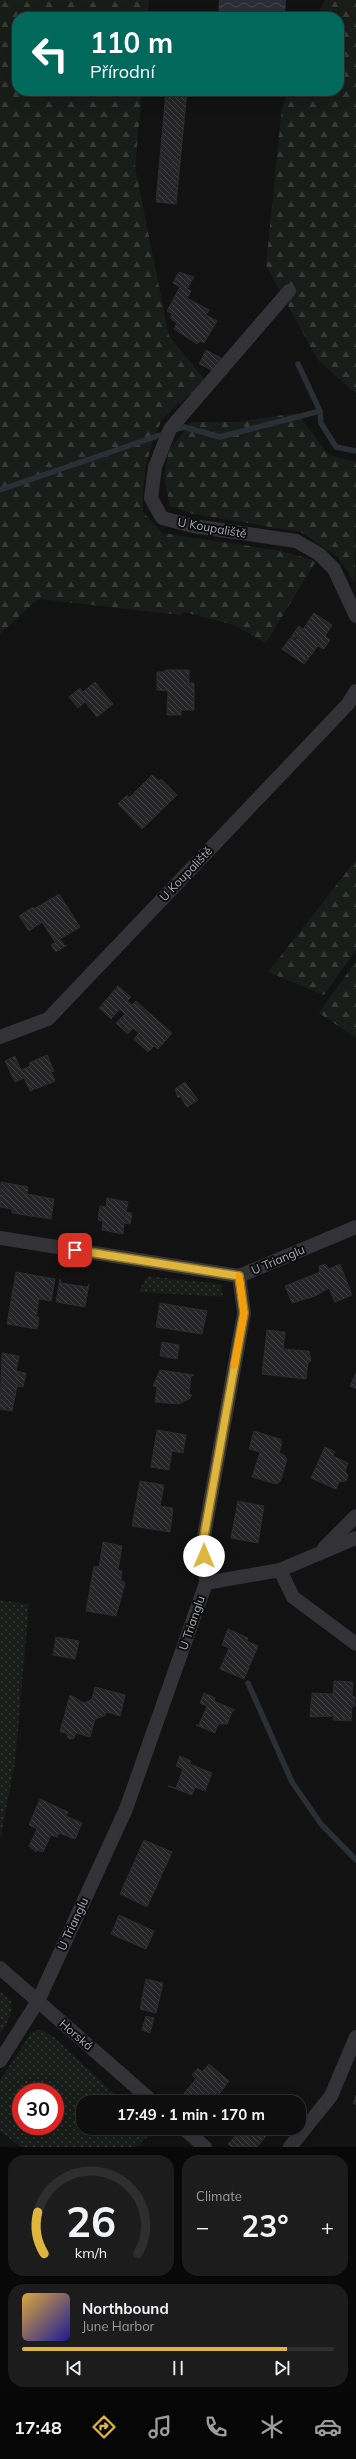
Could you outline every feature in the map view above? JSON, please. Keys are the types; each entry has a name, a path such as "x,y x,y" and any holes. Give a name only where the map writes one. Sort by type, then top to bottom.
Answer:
{"street":[{"name":"U Koupaliště","path":"286,294 170,429 154,467 151,498 162,518 193,526 296,541 320,554 334,569 356,616"},
{"name":"U Koupaliště","path":"0,1037 48,1019 348,704 356,691"},
{"name":"U Trianglu","path":"0,2061 38,2002 126,1810 206,1583 203,1542 244,1313 239,1276 356,1227"},
{"path":"0,1238 239,1276"},
{"path":"317,1555 356,1516"},
{"path":"206,1583 280,1570 356,1538"},
{"path":"280,1570 293,1597 356,1644"},
{"name":"Horská","path":"0,1968 145,2095"},
{"path":"290,2147 331,2096 356,2037"},
{"path":"191,2135 205,2147"}],"green space":[{"path":"0,0 149,0 148,12 12,12 12,96 142,96 135,167 169,336 206,381 164,418 156,432 146,466 143,489 143,512 162,533 282,551 316,561 266,643 234,625 184,612 180,615 38,599 0,634"},
{"path":"325,0 356,0 356,394 317,359 266,265 282,108 286,96 344,96 344,12 319,12"},
{"path":"297,413 329,455 356,462 355,583 338,557 301,532 193,514 170,506 164,477 169,450 191,422 238,422"},
{"path":"356,860 356,950 324,995 268,972"},
{"path":"356,961 356,1038 319,1013"},
{"path":"147,1276 221,1284 223,1297 139,1292"},
{"path":"0,1600 29,1604 15,1763 0,1840"},
{"path":"0,1991 11,2001 11,2011 9,2019 0,2035"},
{"path":"41,2029 55,2038 116,2095 76,2095 76,2135 150,2135 136,2147 21,2147 0,2131 0,2080 31,2033"}],"water":[{"path":"219,0 286,0 285,12 218,12"}],"building":[{"path":"166,96 187,96 176,204 156,202"},
{"path":"162,154 173,155 169,198 158,197"},
{"path":"179,272 194,277 187,289 191,291 187,298 209,310 206,315 217,321 204,343 200,341 197,344 174,329 177,323 170,318 172,314 167,311 180,287 173,283"},
{"path":"206,350 221,358 214,371 199,364"},
{"path":"314,613 332,625 325,636 330,640 324,649 318,646 304,664 282,649 290,638 295,641"},
{"path":"299,626 303,629 294,639 291,637"},
{"path":"165,670 189,670 189,683 194,683 194,710 181,710 181,715 167,715 168,691 157,690 157,672 165,672"},
{"path":"95,682 113,704 97,717 85,702 78,708 69,697 80,688 83,692"},
{"path":"152,775 159,781 161,779 177,795 142,829 118,804 127,795 129,798"},
{"path":"59,894 80,927 60,939 65,946 67,945 56,952 51,945 55,942 42,922 29,931 19,916"},
{"path":"118,986 131,997 127,1001 132,1005 136,1001 172,1033 158,1049 154,1046 148,1052 134,1039 139,1033 133,1028 128,1034 116,1023 125,1014 120,1009 111,1019 99,1008"},
{"path":"47,1055 54,1071 51,1072 55,1081 30,1091 24,1078 15,1082 5,1061 15,1056 21,1070 30,1066 29,1063"},
{"path":"185,1082 198,1100 187,1107 180,1096 178,1098 175,1089"},
{"path":"1,1182 28,1187 27,1194 54,1199 51,1219 12,1213 12,1209 0,1207"},
{"path":"107,1198 128,1202 126,1212 132,1213 130,1224 124,1223 123,1234 102,1230 103,1221 98,1220 100,1206 106,1207"},
{"path":"325,1264 329,1269 340,1264 352,1295 335,1302 329,1288 315,1296 292,1303 285,1286 320,1272 319,1266"},
{"path":"16,1272 55,1279 51,1301 39,1299 36,1317 39,1317 37,1329 7,1324"},
{"path":"60,1279 61,1283 87,1287 89,1284 85,1307 56,1302"},
{"path":"160,1303 207,1311 202,1334 156,1327"},
{"path":"267,1330 285,1332 283,1349 309,1351 311,1361 308,1363 306,1379 262,1374"},
{"path":"162,1342 179,1345 177,1359 160,1356"},
{"path":"2,1353 19,1356 16,1371 26,1373 23,1387 17,1386 12,1411 0,1409"},
{"path":"160,1370 194,1375 191,1376 189,1394 192,1395 189,1399 179,1404 155,1402 157,1387 153,1386"},
{"path":"356,1373 356,1389 350,1386"},
{"path":"157,1430 186,1435 183,1453 172,1451 169,1470 151,1467"},
{"path":"254,1431 280,1439 282,1443 279,1453 284,1455 287,1459 280,1482 276,1484 252,1477 260,1452 249,1449"},
{"path":"325,1447 335,1452 333,1456 348,1463 345,1471 348,1476 346,1481 339,1482 336,1489 311,1478"},
{"path":"140,1481 164,1485 160,1506 173,1508 170,1532 132,1526"},
{"path":"238,1501 264,1506 258,1543 231,1538"},
{"path":"103,1542 122,1546 118,1570 122,1571 121,1580 125,1583 116,1616 86,1611 94,1566 99,1567"},
{"path":"228,1629 248,1638 247,1641 258,1646 244,1679 220,1669 229,1648 222,1645"},
{"path":"56,1637 79,1641 75,1659 53,1655"},
{"path":"334,1681 353,1682 352,1696 355,1697 355,1706 352,1707 351,1721 333,1720 334,1716 310,1717 312,1693 333,1694"},
{"path":"95,1687 125,1695 120,1716 107,1712 104,1716 95,1719 90,1737 76,1733 74,1738 69,1739 66,1733 60,1732 70,1695 84,1703 92,1699"},
{"path":"204,1693 215,1698 214,1701 235,1710 233,1710 227,1724 218,1724 215,1733 196,1725 199,1725 207,1706 200,1703"},
{"path":"180,1756 191,1761 190,1764 212,1773 205,1791 195,1787 192,1795 168,1786 176,1788 183,1769 176,1766"},
{"path":"40,1799 68,1812 66,1816 82,1823 75,1839 59,1833 57,1837 51,1835 43,1852 37,1850 36,1852 29,1846 37,1829 29,1825"},
{"path":"144,1840 172,1852 147,1907 120,1894"},
{"path":"119,1915 154,1931 146,1949 111,1934"},
{"path":"146,1979 163,1983 156,2013 140,2009"},
{"path":"146,2016 154,2018 150,2033 142,2030"},
{"path":"209,2064 229,2081 219,2095 186,2095 184,2093 196,2079 192,2075 198,2068 202,2072"},
{"path":"356,2095 356,2105 353,2103"},
{"path":"236,2135 240,2135 253,2147 232,2147 228,2144"},
{"path":"240,2135 267,2135 257,2147 253,2147"}],"waterway":[{"path":"298,364 320,411 321,423 336,447 356,451"},
{"path":"174,430 184,427 220,437 320,411"},
{"path":"0,490 166,433"},
{"path":"248,1683 292,1782 321,1824 356,1860"}],"slow traffic":[{"path":"234,1365 244,1313 239,1276"}],"route":[{"path":"75,1250 239,1276 244,1313 203,1542 204,1556"}]}
